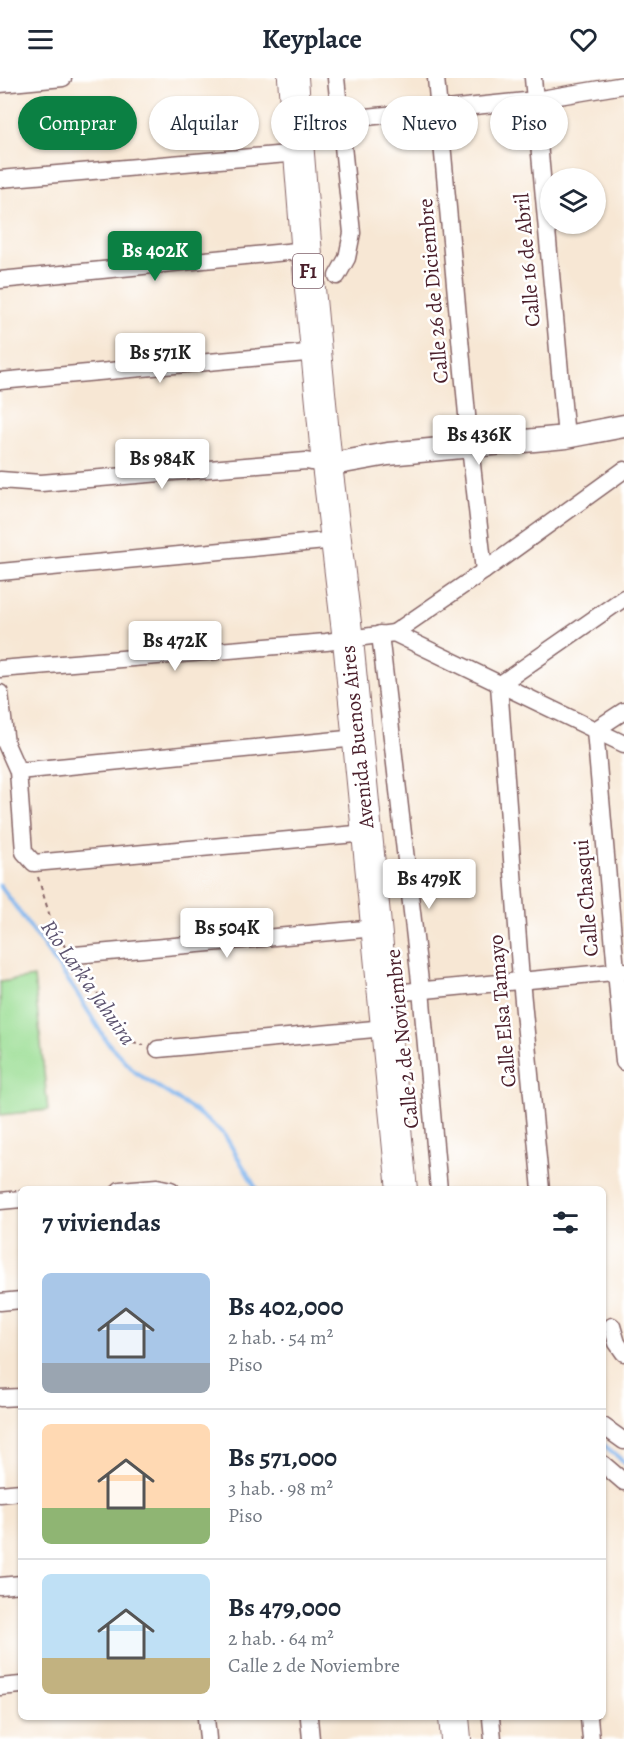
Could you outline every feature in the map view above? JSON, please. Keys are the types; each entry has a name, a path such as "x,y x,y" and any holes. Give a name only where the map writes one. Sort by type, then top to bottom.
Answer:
{"highway":[{"name":"F1","path":"293,78 294,96"},
{"name":"F1","path":"299,150 327,465"},
{"name":"Avenida Buenos Aires","path":"327,465 348,640 402,1186"},
{"path":"454,1720 456,1739"}],"street":[{"path":"0,84 63,78"},
{"path":"336,78 338,96"},
{"name":"Calle 26 de Diciembre","path":"436,78 438,96"},
{"name":"Calle 16 de Abril","path":"533,78 535,96"},
{"path":"559,96 624,85"},
{"path":"0,179 271,143"},
{"path":"337,276 347,258 352,233 343,150"},
{"name":"Calle 26 de Diciembre","path":"443,150 470,447 484,571"},
{"name":"Calle 16 de Abril","path":"540,150 566,437"},
{"path":"0,280 307,250"},
{"path":"0,381 317,352"},
{"path":"0,480 42,483 306,461 327,465 388,454 566,437 624,426"},
{"path":"0,669 348,640 387,633 484,571 624,470"},
{"path":"0,572 336,540"},
{"path":"499,685 624,598"},
{"path":"387,633 624,744"},
{"name":"Calle 2 de Noviembre","path":"387,633 439,1186"},
{"name":"Calle Elsa Tamayo","path":"499,685 520,980 541,1186"},
{"path":"0,693 6,744 18,771 24,852 34,863 367,833"},
{"path":"595,730 624,711"},
{"name":"Calle Chasqui","path":"595,730 620,971 624,1062"},
{"path":"18,771 357,738"},
{"path":"75,955 376,928"},
{"path":"383,994 620,971"},
{"path":"158,1049 385,1028"},
{"path":"0,1201 18,1199"},
{"path":"0,1302 18,1300"},
{"path":"613,1326 617,1343 624,1353"},
{"path":"0,1398 18,1396"},
{"path":"606,1428 624,1441"},
{"path":"606,1467 624,1482"},
{"path":"0,1494 18,1492"},
{"path":"0,1586 18,1584"},
{"path":"0,1687 18,1685"},
{"path":"206,1720 208,1739"},
{"path":"309,1720 310,1739"},
{"path":"491,1720 493,1739"},
{"path":"589,1720 591,1739"}],"path":[{"path":"34,863 51,920 66,949 75,955 98,994 115,1013 119,1032 124,1038 158,1049"}],"green space":[{"path":"34,977 48,1110 0,1115 0,982"}],"waterway":[{"name":"Río Lark’a Jahuira","path":"0,885 75,990 107,1042 135,1072 195,1111 224,1134 255,1186"},
{"name":"Río Lark’a Jahuira","path":"606,1447 624,1462"}]}
